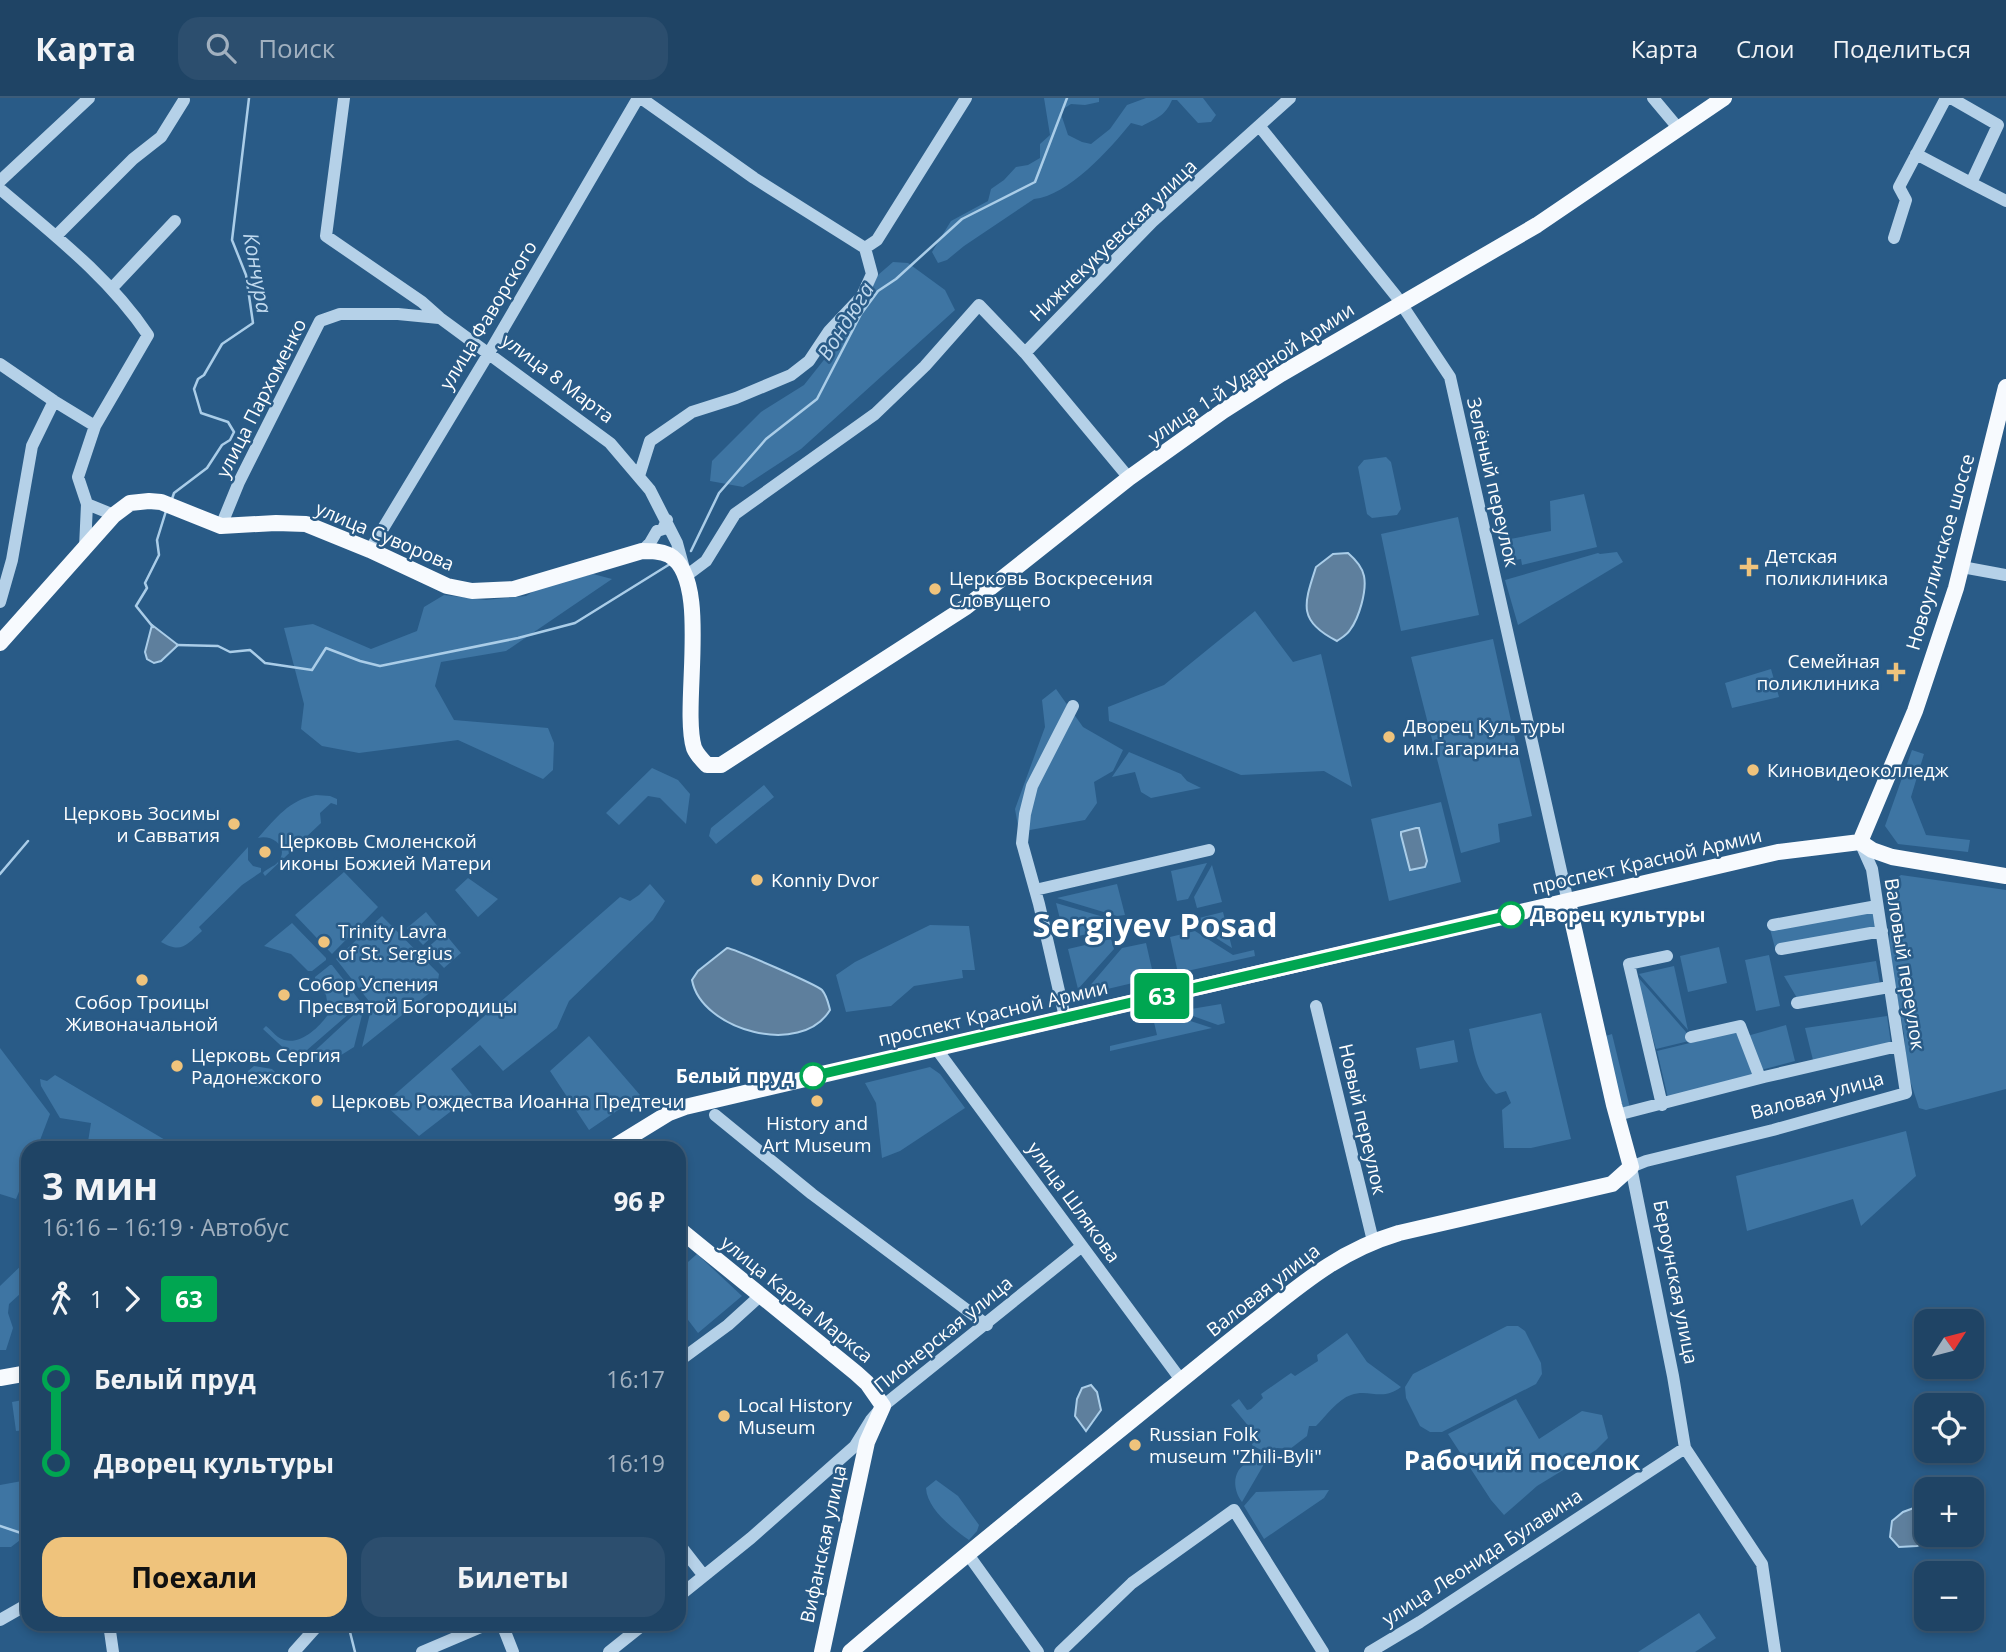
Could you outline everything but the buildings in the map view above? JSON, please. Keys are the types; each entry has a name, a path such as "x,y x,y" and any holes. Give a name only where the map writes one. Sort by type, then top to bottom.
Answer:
{"main road":[{"name":"улица 1-й Ударной Армии","path":"707,765 721,765 732,759 966,607 1129,478 1223,411 1401,303 1537,225 1724,98"},
{"name":"Новоугличское шоссе","path":"1860,842 1915,711 1962,567 2006,387"},
{"name":"улица Суворова","path":"114,515 130,503 161,502 221,526 306,524 447,586 496,591 514,589 642,551"},
{"path":"0,643 114,515"},
{"path":"642,551 657,551 670,556 687,576"},
{"name":"улица 8 Марта","path":"687,576 692,611 694,746 707,765"},
{"name":"проспект Красной Армии","path":"623,1141 669,1113 685,1107 1778,852 1860,842"},
{"path":"1860,842 1872,850 1892,857 2006,876"},
{"name":"Бероунская улица","path":"1568,902 1617,1115 1632,1167"},
{"name":"Валовая улица","path":"850,1652 967,1553 1181,1380 1316,1272 1345,1254 1373,1241 1612,1184 1632,1167"},
{"name":"улица Карла Маркса","path":"686,1235 856,1373 867,1383 883,1406"},
{"path":"0,1378 21,1374"},
{"name":"Вифанская улица","path":"821,1652 867,1442 883,1406"}],"street":[{"path":"0,181 89,98"},
{"name":"улица 8 Марта","path":"344,98 326,236 422,302 610,443 650,490 677,543 687,576"},
{"path":"639,98 754,178 865,248 872,274 862,296 829,331 808,361 791,375 736,398 692,412 650,442 639,476"},
{"name":"улица Фаворского","path":"370,550 639,98"},
{"path":"865,248 877,240 966,98"},
{"name":"Нижнекукуевская улица","path":"1025,353 1152,222 1290,98"},
{"path":"1653,98 1679,129"},
{"path":"1894,238 1906,200 1899,187 1949,98 1998,125 1971,183"},
{"path":"56,236 133,159 161,137 184,100"},
{"name":"Зелёный переулок","path":"1260,127 1401,303 1450,377 1568,902"},
{"path":"1916,154 2006,201"},
{"path":"0,190 56,236 112,288 148,335 95,426 78,477 87,504 85,548"},
{"path":"112,288 176,220"},
{"path":"687,576 706,561 735,514 876,414 925,366 978,305 1025,353 1129,478"},
{"name":"улица Пархоменко","path":"221,526 239,482 320,321 340,314 398,314 440,318"},
{"path":"0,364 95,426"},
{"path":"0,602 12,560 32,446 54,401"},
{"path":"87,504 114,515"},
{"path":"642,551 657,531 663,529 667,520"},
{"path":"1962,567 2006,575"},
{"path":"1065,1017 1022,844 1025,814 1032,786 1073,706"},
{"name":"Валовый переулок","path":"1860,842 1872,869 1906,1093"},
{"path":"1035,890 1209,850"},
{"path":"1773,925 1877,906"},
{"path":"1780,949 1882,931"},
{"path":"1662,1105 1629,964 1667,956"},
{"path":"1797,1003 1889,986"},
{"name":"Новый переулок","path":"1316,1006 1373,1241"},
{"path":"1691,1037 1740,1026 1760,1078"},
{"path":"1617,1115 1898,1046"},
{"name":"улица Шлякова","path":"935,1047 1181,1380"},
{"name":"Валовая улица","path":"1632,1167 1646,1161 1906,1093"},
{"path":"715,1115 812,1194 987,1325"},
{"name":"Бероунская улица","path":"1632,1167 1685,1448 1762,1564 1775,1652"},
{"name":"Пионерская улица","path":"686,1590 855,1446 883,1406 1082,1246"},
{"path":"686,1356 728,1325 761,1295"},
{"name":"улица Леонида Булавина","path":"1370,1652 1685,1448"},
{"path":"1060,1652 1132,1583 1234,1510 1323,1652"},
{"path":"686,1553 704,1576"},
{"path":"967,1553 1038,1652"},
{"path":"0,1620 21,1608"},
{"path":"110,1631 113,1652"},
{"path":"294,1652 313,1631"},
{"path":"422,1652 472,1631"},
{"path":"505,1631 513,1652"},
{"path":"609,1652 635,1631"}],"shaded area":[{"path":"1044,98 1099,98 1099,102 1071,104 1060,111 1068,135 1091,144 1110,129 1127,105 1146,98 1203,98 1216,115 1211,122 1198,123 1177,100 1172,100 1163,113 1142,126 1131,123 1100,158 1061,190 1034,199 947,260 938,263 932,252 951,221 988,201 991,189 1016,167 1028,165 1040,158 1040,144 1050,135"},
{"path":"893,262 908,263 945,290 955,310 801,449 743,487 710,481 712,461 761,412 804,385 827,356 878,275"},
{"path":"1386,457 1391,462 1401,509 1397,515 1372,518 1367,514 1358,467 1364,460"},
{"path":"1584,494 1597,547 1522,565 1521,559 1503,562 1500,541 1551,531 1550,501"},
{"path":"1458,517 1479,615 1401,631 1381,534"},
{"path":"1617,552 1623,562 1518,625 1505,580 1598,553"},
{"path":"1348,553 1362,569 1364,589 1362,604 1353,625 1337,641 1315,626 1307,610 1307,601 1316,567 1333,554"},
{"path":"593,574 612,579 506,651 441,662 435,686 454,720 548,728 554,743 553,770 543,779 458,740 359,753 322,746 301,729 304,704 284,628 313,624 371,649 417,631 424,607 444,595 486,600 526,596 540,587"},
{"path":"1255,611 1293,662 1321,654 1352,787 1324,771 1241,775 1109,721 1108,707 1164,685"},
{"path":"152,625 178,645 161,661 154,663 147,659 145,652"},
{"path":"1493,639 1532,816 1498,824 1500,842 1461,853 1411,657"},
{"path":"1771,669 1779,697 1732,708 1725,683"},
{"path":"1056,689 1083,727 1123,750 1113,771 1094,782 1097,803 1085,820 1019,832 1015,809 1045,727 1042,700"},
{"path":"1912,750 1924,754 1911,797 1926,835 1970,840 1968,852 1898,844 1885,826"},
{"path":"1129,752 1181,774 1187,781 1201,788 1151,798 1141,792 1135,772 1112,777"},
{"path":"652,768 678,780 690,794 686,824 660,798 648,796 619,825 606,813"},
{"path":"764,785 774,797 716,844 709,836 711,828"},
{"path":"316,795 337,799 337,805 331,803 320,813 321,823 265,876 263,873 278,862 282,851 274,840 258,838 291,806 306,797"},
{"path":"1441,802 1461,882 1389,901 1371,819"},
{"path":"1419,828 1427,861 1425,867 1410,870 1401,832"},
{"path":"248,847 248,860 253,866 261,868 261,872 242,885 199,927 202,931 188,944 174,947 161,942"},
{"path":"1207,863 1188,899 1177,901 1171,871"},
{"path":"1212,865 1222,902 1197,908 1194,897"},
{"path":"344,872 378,907 332,954 295,915"},
{"path":"1901,875 2006,890 2006,1089 1926,1110 1919,1108 1907,1071 1904,1034 1889,953 1894,906 1893,881"},
{"path":"468,878 498,899 478,917 455,890"},
{"path":"650,884 665,901 653,920 569,1001 557,1028 503,1071 480,1045 451,1069 472,1095 419,1136 384,1104 620,897 630,901"},
{"path":"1117,884 1125,915 1117,916 1057,898"},
{"path":"1056,903 1107,918 1109,929 1065,939"},
{"path":"1873,910 1877,927 1775,948 1770,929"},
{"path":"426,912 439,928 423,945 407,928"},
{"path":"1223,912 1232,948 1202,929 1199,918"},
{"path":"382,916 439,974 437,987 362,1047 372,1005 336,959"},
{"path":"292,923 326,958 312,971 308,971 291,954 264,946"},
{"path":"930,925 969,926 975,970 962,970 963,978 914,986 891,1006 846,1012 836,975 855,962"},
{"path":"1195,931 1233,955 1254,950 1255,956 1178,973 1170,937"},
{"path":"442,935 446,935 461,953 444,968 426,949"},
{"path":"1111,939 1114,949 1078,989 1068,949"},
{"path":"1146,943 1154,978 1082,995 1122,948"},
{"path":"1719,947 1727,983 1688,992 1680,956"},
{"name":"Белый пруд","path":"727,948 822,990 830,1010 816,1025 797,1033 776,1035 754,1032 713,1013 699,998 692,980 698,971"},
{"path":"1769,955 1780,1006 1756,1011 1745,960"},
{"path":"1876,961 1880,984 1797,998 1784,976"},
{"path":"330,965 360,1001 359,1005 299,1057 292,1056 263,1029 266,1026 278,1037 293,1041 307,1035 320,1024 329,1013 326,995 315,977"},
{"path":"1674,966 1688,1030 1639,974"},
{"path":"1636,975 1693,1040 1656,1049"},
{"path":"1221,1004 1225,1023 1218,1025 1179,1011"},
{"path":"361,1008 362,1015 354,1047 330,1062 307,1058"},
{"path":"1541,1013 1571,1139 1531,1148 1504,1148 1502,1110 1511,1103 1506,1091 1496,1094 1484,1080 1477,1064 1469,1029"},
{"path":"1169,1014 1212,1028 1110,1051 1110,1046 1157,1035 1153,1018"},
{"path":"1887,1016 1891,1044 1813,1060 1805,1028"},
{"path":"1786,1025 1795,1061 1761,1070 1747,1036"},
{"path":"1739,1031 1757,1076 1668,1098 1657,1051"},
{"path":"1612,1034 1630,1108 1620,1110 1602,1037"},
{"path":"589,1036 640,1095 589,1130 550,1071"},
{"path":"1454,1040 1458,1062 1420,1069 1416,1048"},
{"path":"0,1048 50,1114 40,1141 21,1141 21,1187 16,1199 0,1194"},
{"path":"254,1066 272,1069 276,1073 257,1087 253,1086 248,1071"},
{"path":"930,1067 940,1074 965,1108 900,1151 882,1158 876,1103 865,1083"},
{"path":"55,1075 167,1141 88,1141 91,1123 60,1118 41,1086 40,1079 47,1081"},
{"path":"1906,1131 1916,1176 1861,1226 1853,1199 1747,1231 1736,1176"},
{"path":"697,1254 742,1296 698,1333 686,1317 686,1264"},
{"path":"21,1266 21,1293 9,1304 8,1313 13,1328 6,1350 0,1350 0,1286"},
{"path":"1507,1326 1518,1326 1525,1331 1541,1363 1542,1374 1536,1384 1442,1432 1430,1432 1420,1426 1406,1398 1405,1387 1413,1374"},
{"path":"1347,1333 1367,1362 1401,1387 1388,1394 1358,1393 1346,1397 1316,1426 1309,1426 1307,1436 1290,1449 1277,1448 1267,1451 1252,1445 1255,1434 1231,1405 1239,1399 1247,1410 1251,1409 1263,1398 1261,1394 1291,1373 1295,1376 1318,1361 1317,1355"},
{"path":"1091,1385 1097,1392 1101,1410 1086,1431 1075,1416 1077,1399 1082,1388"},
{"path":"1516,1399 1539,1439 1582,1411 1602,1415 1608,1438 1596,1450 1537,1486 1504,1515 1491,1500 1448,1434"},
{"path":"21,1400 21,1431 16,1431 12,1402"},
{"path":"1267,1459 1242,1502 1235,1485 1239,1469 1249,1462"},
{"path":"936,1480 958,1496 979,1525 969,1540 936,1511 927,1496 926,1488"},
{"path":"21,1481 21,1539 11,1547 0,1547 0,1485"},
{"path":"1329,1490 1324,1498 1264,1539 1244,1506 1256,1492"},
{"path":"1914,1508 1914,1546 1899,1547 1890,1537 1892,1521"},
{"path":"1699,1613 1716,1638 1695,1652 1638,1652"}],"waterway":[{"name":"Кончура","path":"172,499 174,493 207,468 234,432 228,422 201,413 194,389 222,344 253,323 246,275 232,240 249,98"},
{"name":"Вондюга","path":"691,551 719,493 766,439 817,399 861,314 878,291 896,279 962,219 1035,182 1067,98"},
{"name":"Кончура","path":"153,627 136,606 147,588 145,583 159,555 157,540 166,511"},
{"name":"Вондюга","path":"177,645 218,646 230,652 250,650 265,663 312,670 326,648 380,666 518,638 575,623 670,564"},
{"name":"Кончура","path":"0,874 28,841"},
{"name":"Кончура","path":"0,1526 21,1533"},
{"name":"Кончура","path":"350,1631 355,1652"}],"bus line":[{"name":"63","path":"813,1076 1511,915"}],"place":[{"name":"Детская поликлиника","path":"1749,567"},
{"name":"Церковь Воскресения Словущего","path":"935,589"},
{"name":"Семейная поликлиника","path":"1896,672"},
{"name":"Дворец Культуры им.Гагарина","path":"1389,737"},
{"name":"Киновидеоколледж","path":"1753,770"},
{"name":"Церковь Зосимы и Савватия","path":"234,824"},
{"name":"Церковь Смоленской иконы Божией Матери","path":"265,852"},
{"name":"Konniy Dvor","path":"757,880"},
{"name":"Дворец культуры","path":"1511,915"},
{"name":"Trinity Lavra of St. Sergius","path":"324,942"},
{"name":"Собор Троицы Живоначальной","path":"142,980"},
{"name":"Собор Успения Пресвятой Богородицы","path":"284,995"},
{"name":"Церковь Сергия Радонежского","path":"177,1066"},
{"name":"Белый пруд","path":"813,1076"},
{"name":"Церковь Рождества Иоанна Предтечи","path":"317,1101"},
{"name":"History and Art Museum","path":"817,1101"},
{"name":"Local History Museum","path":"724,1416"},
{"name":"Russian Folk museum \"Zhili-Byli\"","path":"1135,1445"}],"district":[{"name":"Sergiyev Posad","path":"1155,924"},
{"name":"Рабочий поселок","path":"1522,1460"}]}
